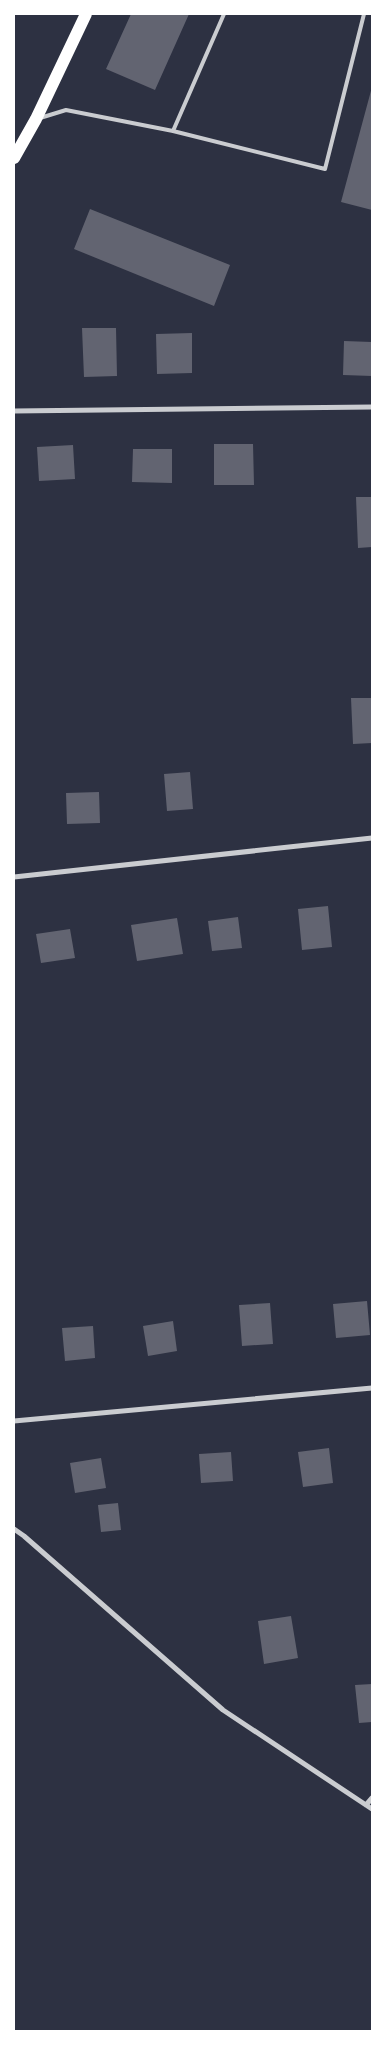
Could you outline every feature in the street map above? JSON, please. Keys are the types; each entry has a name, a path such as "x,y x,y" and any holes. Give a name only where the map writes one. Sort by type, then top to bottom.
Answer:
{"main road":[{"path":"14,158 36,119 86,14"}],"street":[{"path":"14,411 372,407"},
{"path":"14,877 372,838"},
{"path":"14,1421 372,1388"},
{"path":"14,1529 223,1710 372,1809"},
{"path":"366,1805 372,1798"}],"lane":[{"path":"173,131 224,14"},
{"path":"36,119 66,110 173,131 326,169 364,14"}],"building":[{"path":"131,14 189,14 155,90 106,69"},
{"path":"372,87 372,210 341,202"},
{"path":"90,209 230,265 214,306 74,249"},
{"path":"82,328 116,328 117,376 84,377"},
{"path":"192,333 192,373 157,374 156,334"},
{"path":"344,341 372,342 372,376 343,375"},
{"path":"214,444 253,444 254,485 214,485"},
{"path":"73,445 75,479 39,481 37,447"},
{"path":"133,449 172,449 172,483 132,482"},
{"path":"356,497 372,497 372,547 358,548"},
{"path":"351,698 372,698 372,743 353,744"},
{"path":"190,772 193,809 167,811 164,774"},
{"path":"99,792 100,823 67,824 66,793"},
{"path":"328,906 332,947 302,950 298,909"},
{"path":"238,917 242,948 212,951 208,921"},
{"path":"177,918 183,954 137,961 131,925"},
{"path":"70,929 75,958 41,963 36,934"},
{"path":"367,1301 370,1335 336,1338 333,1304"},
{"path":"270,1303 273,1344 242,1346 239,1305"},
{"path":"173,1321 177,1351 148,1356 143,1326"},
{"path":"93,1326 95,1358 65,1361 62,1328"},
{"path":"329,1448 333,1483 303,1487 298,1452"},
{"path":"231,1452 233,1481 201,1483 199,1454"},
{"path":"101,1458 106,1488 75,1493 70,1463"},
{"path":"118,1503 121,1530 101,1532 98,1505"},
{"path":"291,1616 298,1658 264,1664 258,1621"},
{"path":"372,1684 372,1722 359,1723 355,1685"}]}
